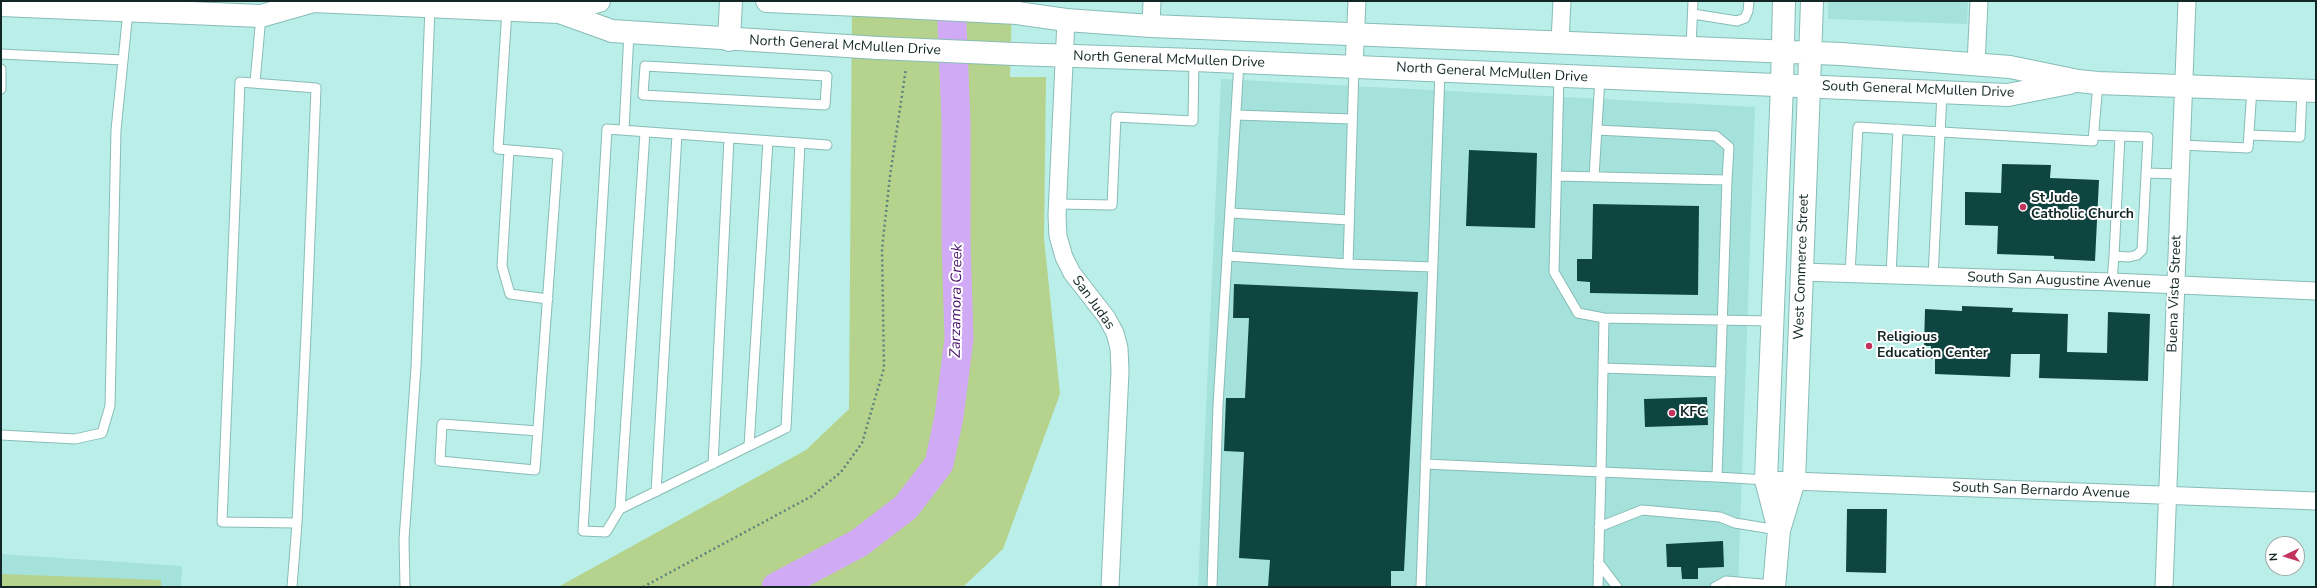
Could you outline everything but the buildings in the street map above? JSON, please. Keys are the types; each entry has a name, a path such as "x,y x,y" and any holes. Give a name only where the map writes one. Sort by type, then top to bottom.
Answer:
{"main road":[{"name":"North General McMullen Drive","path":"1,5 128,11 261,9 314,1 559,12 612,31 703,36 729,40 1014,54 1194,60 1782,86"},
{"name":"North General McMullen Drive","path":"559,12 599,1"},
{"path":"729,40 731,1"},
{"path":"767,1 1016,13 1066,20 1151,26 1810,52"},
{"name":"West Commerce Street","path":"1779,530 1766,480 1784,1"},
{"name":"West Commerce Street","path":"1774,586 1779,530 1794,481 1812,1"},
{"name":"South General McMullen Drive","path":"1810,52 2010,67 2088,82 2309,91"},
{"name":"South General McMullen Drive","path":"1782,86 2008,95 2088,82"}],"street":[{"path":"1151,26 1152,1"},
{"path":"1354,67 1357,1"},
{"path":"1560,42 1562,1"},
{"path":"1976,64 1979,1"},
{"name":"Buena Vista Street","path":"2164,587 2186,1"},
{"name":"San Judas","path":"1066,20 1058,236 1064,257 1072,273 1107,318 1115,333 1119,348 1120,371 1110,587"},
{"name":"South San Augustine Avenue","path":"1801,272 2112,282 2316,291"},
{"name":"South San Bernardo Avenue","path":"1766,480 2316,501"}],"lane":[{"path":"1691,48 1693,1"},
{"path":"1693,14 1738,21 1745,18 1748,11 1748,1"},
{"path":"405,587 404,540 416,367 430,7"},
{"path":"255,82 261,9"},
{"path":"507,10 498,149 558,154 548,299 538,431 535,470 440,461 442,424 538,431"},
{"path":"1,434 75,439 102,432 110,406 116,130 128,11"},
{"path":"624,130 629,32"},
{"path":"1,54 123,60"},
{"path":"1058,204 1112,205 1116,117 1193,121 1194,60"},
{"path":"1212,587 1218,405 1231,213 1239,62"},
{"path":"644,66 827,76 825,105 643,95 644,73 644,66"},
{"path":"1348,264 1354,67"},
{"path":"1,69 1,89"},
{"path":"627,69 644,73"},
{"path":"1421,587 1440,71"},
{"path":"1560,76 1554,272 1578,313 1604,318 1772,321"},
{"path":"1594,177 1600,78"},
{"path":"292,587 297,523 316,88 240,82 222,522 297,523"},
{"path":"1850,274 1858,127 2093,141 2094,135 2088,82"},
{"path":"2181,145 2248,148 2252,88"},
{"path":"2249,135 2300,137 2309,91"},
{"path":"1933,277 1942,93"},
{"path":"1236,115 1352,119"},
{"path":"644,132 620,509 606,532 583,531 607,129 827,145"},
{"path":"1597,130 1716,136 1729,147 1717,477"},
{"path":"1891,275 1898,130"},
{"path":"656,492 677,134"},
{"path":"2094,135 2148,137 2142,250 2137,255 2114,256"},
{"path":"2112,282 2120,136"},
{"path":"713,464 729,138"},
{"path":"749,446 768,141"},
{"path":"620,509 786,428 800,143"},
{"path":"509,150 502,266 510,294 548,299"},
{"path":"2146,173 2180,174"},
{"path":"1557,176 1727,180"},
{"path":"1231,213 1349,220"},
{"path":"1228,256 1348,264 1433,267"},
{"path":"1598,587 1604,318"},
{"path":"1603,368 1721,372"},
{"path":"1425,464 1766,480"},
{"path":"1599,527 1642,510 1720,517 1735,523 1779,530"},
{"path":"1598,562 1617,587"},
{"path":"1715,587 1726,581 1774,586"}],"path":[{"path":"642,587 812,496 841,472 862,443 884,368 882,249 906,61"}],"shaded area":[{"path":"1828,1 1968,1 1967,24 1828,19"},
{"path":"1221,79 1755,107 1738,587 1198,587"},
{"path":"1,554 182,566 181,587 1,587"}],"green space":[{"path":"852,1 1012,1 1010,77 1046,77 1044,238 1060,394 1003,549 963,587 558,587 806,450 849,409"},
{"path":"1,574 161,580 161,587 1,587"}],"waterway":[{"name":"Zarzamora Creek","path":"776,587 859,543 906,507 939,464 949,417 959,339 956,241 956,120 951,1"}],"place":[{"name":"St Jude Catholic Church","path":"2023,207"},
{"name":"Religious Education Center","path":"1869,346"},
{"name":"KFC","path":"1672,413"}]}
